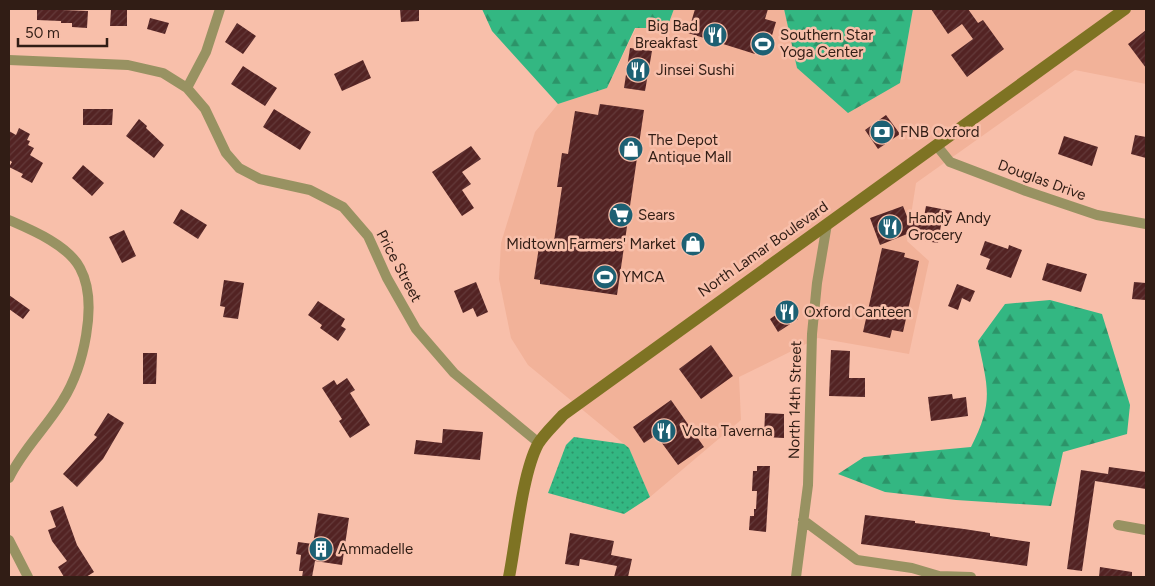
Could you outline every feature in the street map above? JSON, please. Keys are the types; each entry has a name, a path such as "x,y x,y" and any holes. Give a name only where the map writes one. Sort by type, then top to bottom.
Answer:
{"street":[{"path":"187,88 206,52 220,9"},
{"name":"North Lamar Boulevard","path":"509,577 528,471 539,443 563,415 1125,9"},
{"name":"Price Street","path":"9,60 128,65 162,73 187,88 205,109 226,152 239,168 260,179 310,190 343,207 368,236 387,278 418,331 454,373 539,443"},
{"name":"Douglas Drive","path":"937,146 950,162 1026,191 1097,215 1146,224"},
{"path":"9,220 33,230 59,246 80,268 89,296 85,338 77,373 63,400 13,460 9,478"},
{"name":"North 14th Street","path":"796,577 808,485 812,334 816,283 827,224"},
{"path":"803,520 857,560 912,568 939,576 971,577"},
{"path":"1118,525 1146,530"},
{"path":"9,540 28,577"}],"shaded area":[{"path":"674,9 784,9 797,68 900,83 913,9 1146,9 1146,84 1075,70 916,183 907,241 929,261 909,354 818,338 739,377 741,420 650,497 629,448 528,365 511,338 499,279 501,243 535,132 558,104 607,88 636,28 667,28"}],"green space":[{"path":"482,9 674,9 667,28 635,28 607,88 558,104 492,31"},
{"path":"784,9 913,9 900,83 848,113 797,68"},
{"path":"1050,300 1102,314 1130,405 1127,434 1063,452 1051,506 956,500 885,492 838,474 864,457 971,447 983,418 987,395 978,341 1005,304"},
{"path":"574,437 624,444 629,448 650,497 624,514 548,493 566,445"}],"building":[{"path":"37,9 88,11 87,28 72,27 72,23 61,23 61,21 37,20"},
{"path":"111,9 127,9 127,26 110,26"},
{"path":"400,9 419,9 419,21 401,22"},
{"path":"695,9 768,9 765,19 776,22 767,52 757,49 755,54 688,33"},
{"path":"931,9 968,9 978,23 983,20 1004,49 967,77 951,55 973,39 962,24 948,34"},
{"path":"150,18 169,23 165,34 147,29"},
{"path":"237,23 256,36 243,54 225,42"},
{"path":"1146,30 1146,68 1128,44"},
{"name":"Jinsei Sushi","path":"630,48 652,51 645,91 624,88"},
{"path":"363,60 371,78 342,91 334,74"},
{"path":"243,66 277,88 265,106 231,84"},
{"path":"600,104 644,110 617,295 540,284 540,280 534,279 539,247 544,248 546,239 554,241 562,187 557,187 562,153 568,154 575,111 598,115"},
{"path":"83,109 113,109 112,125 83,125"},
{"path":"274,109 311,132 300,150 263,127"},
{"name":"FNB Oxford","path":"886,115 900,134 878,149 865,130"},
{"path":"139,119 164,145 154,158 126,136"},
{"path":"19,128 30,134 27,140 30,141 28,145 34,148 30,155 43,163 32,183 21,177 23,174 9,167 12,162 9,160 9,131 16,135"},
{"path":"1135,135 1146,137 1146,158 1131,154"},
{"path":"1064,136 1098,147 1092,166 1058,154"},
{"path":"471,146 481,159 462,172 471,184 462,190 474,208 462,216 432,172"},
{"path":"83,165 104,183 92,196 72,178"},
{"path":"903,206 908,219 923,222 926,206 952,211 950,221 942,219 938,243 925,241 926,234 912,232 880,245 870,218"},
{"path":"181,209 207,225 198,239 173,223"},
{"path":"124,230 136,256 122,263 109,237"},
{"path":"985,241 1008,249 1009,245 1022,250 1011,278 986,269 990,259 980,255"},
{"path":"882,248 905,253 904,257 919,261 903,332 892,330 890,338 863,332"},
{"path":"1047,263 1087,274 1081,292 1042,280"},
{"path":"224,280 244,283 238,319 223,317 225,307 220,306"},
{"path":"476,282 488,312 477,317 473,308 463,313 454,291"},
{"path":"1134,282 1146,283 1146,300 1132,299"},
{"path":"957,284 975,291 970,302 962,298 958,310 948,306"},
{"path":"9,295 30,310 23,319 9,309"},
{"path":"318,301 345,319 341,326 346,329 338,341 320,328 322,325 308,315"},
{"name":"Oxford Canteen","path":"790,305 798,319 778,332 770,319"},
{"path":"711,345 733,376 701,399 679,369"},
{"path":"831,350 850,351 849,378 865,378 865,397 829,396"},
{"path":"143,353 157,353 156,384 143,384"},
{"path":"347,378 355,390 350,393 370,425 350,438 339,421 342,419 322,388 334,380 337,385"},
{"path":"952,394 953,399 966,397 968,416 931,421 928,397"},
{"name":"Volta Taverna","path":"671,400 704,447 678,465 656,435 644,443 633,427"},
{"path":"108,413 124,423 103,459 77,487 63,474 97,437 94,435"},
{"path":"765,413 784,414 784,438 764,437"},
{"path":"443,429 483,432 480,460 414,454 416,440 442,443"},
{"path":"757,466 770,466 766,532 749,530 750,516 754,516 754,509 756,509 757,491 752,491 753,471 757,471"},
{"path":"1109,467 1146,472 1146,489 1095,481 1082,571 1067,569 1081,470 1108,474"},
{"path":"63,506 77,545 94,572 86,577 64,577 58,567 67,561 52,541 48,530 56,527 50,511"},
{"name":"Ammadelle","path":"318,513 349,518 342,565 315,561 312,577 302,577 303,571 299,571 301,555 296,554 298,542 313,544"},
{"path":"865,515 990,533 990,536 1030,542 1027,566 861,544"},
{"path":"570,533 614,541 611,555 632,559 628,577 614,577 617,566 580,559 579,566 565,564"},
{"path":"1100,567 1132,572 1132,577 1099,577"}],"place":[{"name":"Big Bad Breakfast","path":"715,35"},
{"name":"Southern Star Yoga Center","path":"763,44"},
{"name":"Jinsei Sushi","path":"638,70"},
{"name":"FNB Oxford","path":"882,132"},
{"name":"The Depot Antique Mall","path":"631,149"},
{"name":"Sears","path":"621,215"},
{"name":"Handy Andy Grocery","path":"890,227"},
{"name":"Midtown Farmers' Market","path":"693,244"},
{"name":"YMCA","path":"605,277"},
{"name":"Oxford Canteen","path":"787,312"},
{"name":"Volta Taverna","path":"664,431"},
{"name":"Ammadelle","path":"321,549"}]}
